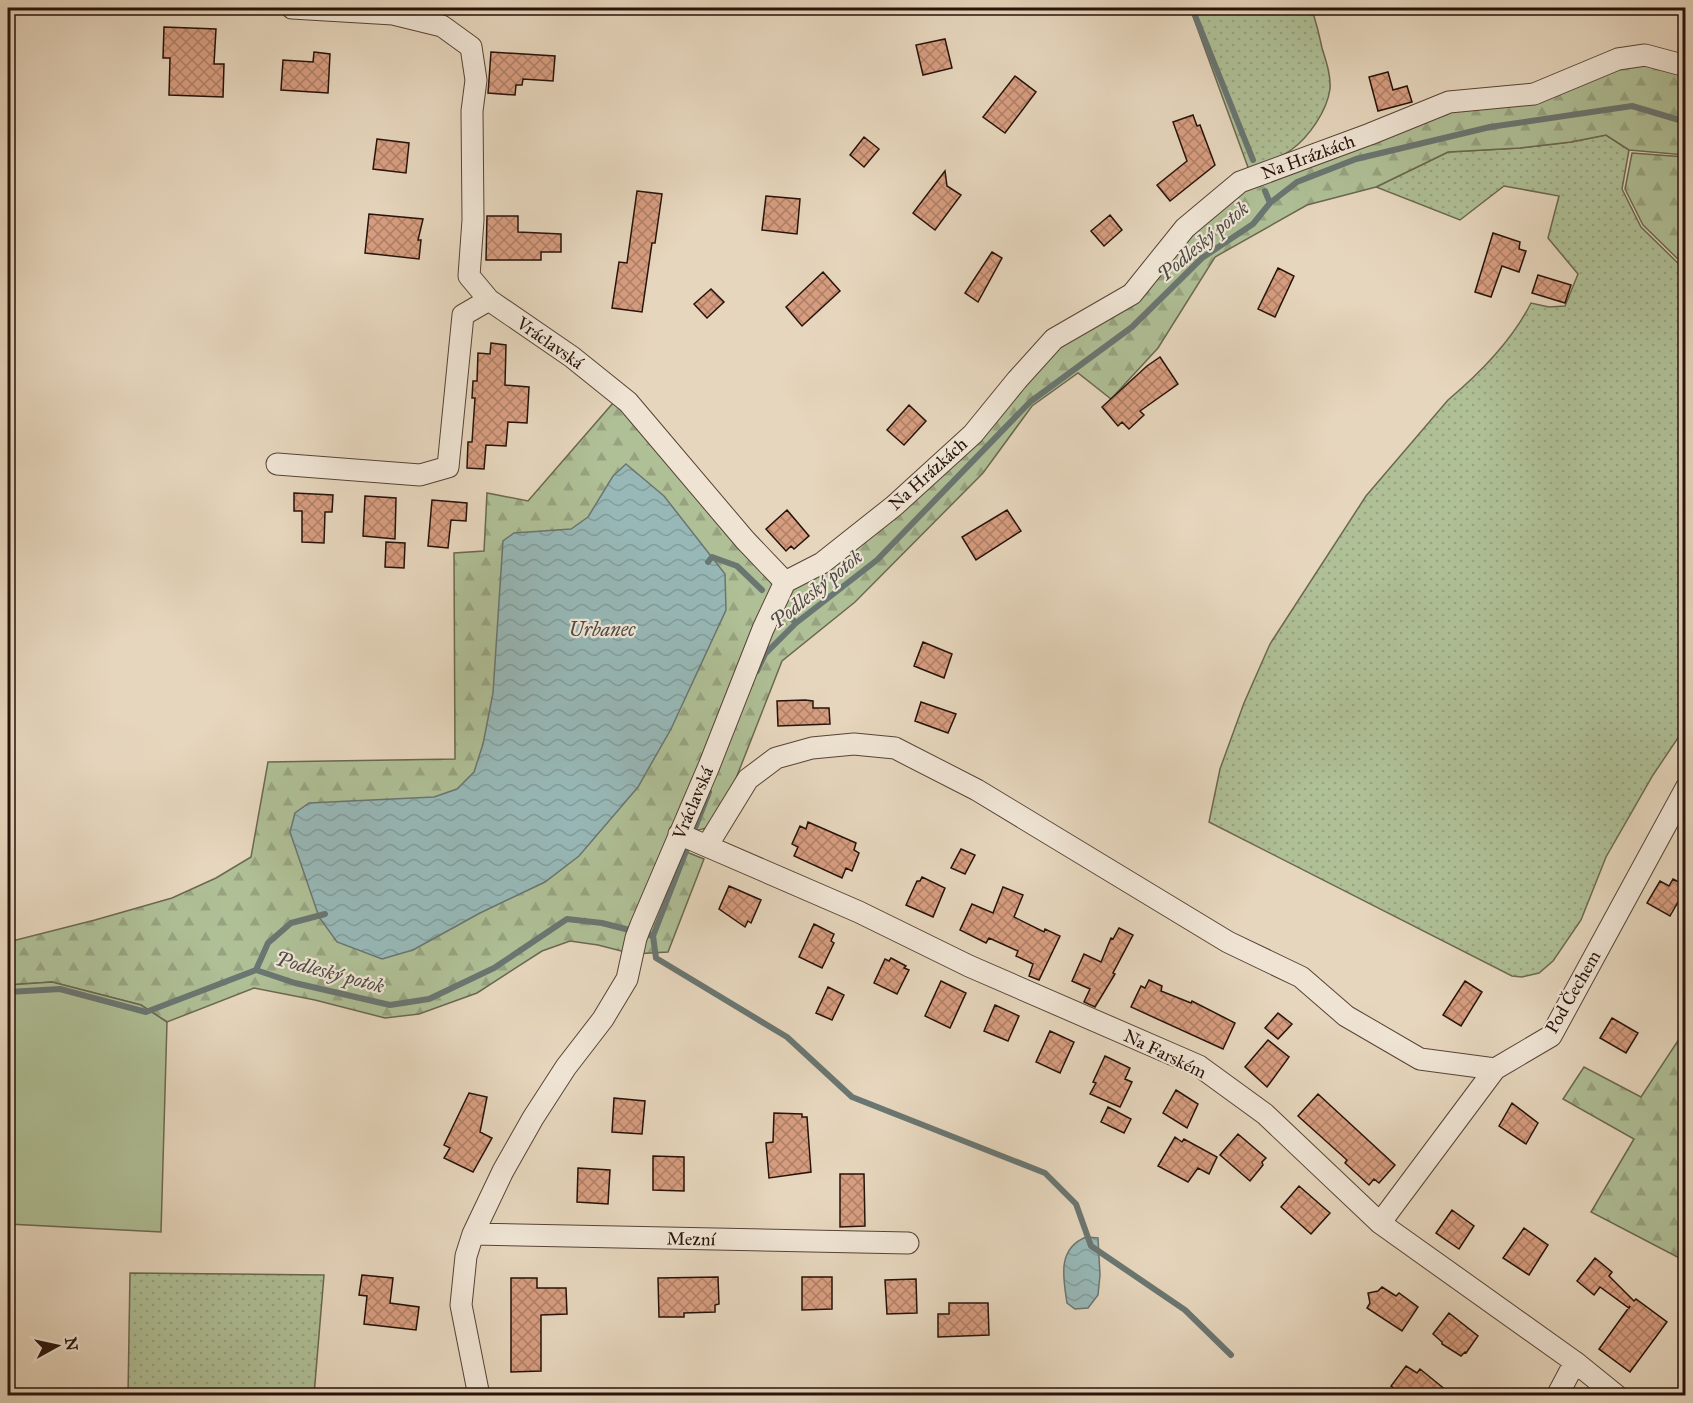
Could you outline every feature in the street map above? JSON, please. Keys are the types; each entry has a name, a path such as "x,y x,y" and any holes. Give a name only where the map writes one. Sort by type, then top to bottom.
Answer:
{"street":[{"name":"Vráclavská","path":"292,8 393,14 442,26 471,47 476,80 472,111 473,220 469,276 489,300 572,357 628,402 745,540 785,582 763,629 709,766 692,839 639,932 627,979 603,1019 566,1067 533,1118 503,1171 473,1234 466,1256 461,1305 479,1395"},
{"name":"Na Hrázkách","path":"785,582 822,563 894,506 973,434 1054,339 1132,294 1185,228 1240,182 1370,135 1449,102 1534,94 1618,59 1645,55 1686,66"},
{"path":"277,464 420,475 448,467 463,315 489,300"},
{"path":"692,839 748,779 776,758 812,748 854,744 895,748 977,790 1228,942 1301,977 1346,1016 1420,1059 1495,1069"},
{"name":"Pod Čechem","path":"1380,1223 1495,1069 1551,1035 1686,788"},
{"name":"Na Farském","path":"692,839 859,912 969,966 1199,1066 1265,1114 1380,1223 1575,1362 1617,1395"},
{"name":"Mezní","path":"473,1234 908,1244"},
{"path":"1557,1395 1575,1362"}],"green space":[{"path":"1190,8 1311,8 1328,68 1330,89 1325,106 1316,123 1291,150 1249,170"},
{"path":"1620,62 1685,70 1685,155 1629,150 1606,135 1520,148 1448,152 1376,187 1307,205 1215,257 1158,348 1111,399 1078,373 1032,406 983,473 855,602 782,661 724,809 708,827 698,830 684,829 789,584 826,565 1056,342 1135,296 1188,230 1240,186 1450,106"},
{"path":"1606,135 1629,150 1622,189 1641,227 1685,270 1686,726 1653,775 1606,857 1581,920 1553,961 1539,973 1522,977 1512,976 1209,822 1220,769 1244,703 1270,644 1366,496 1448,400 1494,355 1515,330 1531,303 1549,307 1565,306 1578,274 1548,238 1559,196 1504,186 1460,220 1376,187 1448,152 1520,148"},
{"path":"1632,153 1685,157 1685,266 1643,225 1625,189"},
{"path":"620,395 785,582 674,847 704,859 668,952 633,954 570,941 542,951 477,993 419,1014 385,1018 315,1000 254,988 167,1022 141,1005 52,982 8,985 8,942 172,898 216,878 251,857 268,762 455,759 454,553 484,551 487,493 528,501"},
{"path":"52,982 141,1005 167,1022 161,1232 8,1224 8,985"},
{"path":"1685,1030 1685,1261 1591,1212 1634,1139 1563,1099 1584,1067 1641,1097"},
{"path":"130,1273 324,1275 314,1395 128,1395"}],"water":[{"name":"Urbanec","path":"626,464 664,496 725,574 726,610 671,729 638,787 579,856 545,882 480,913 413,950 382,959 337,942 319,917 290,832 295,813 309,803 434,797 457,789 474,772 483,744 493,693 503,541 514,533 571,529 588,517 613,476"},
{"path":"1086,1237 1098,1238 1100,1275 1098,1295 1088,1308 1075,1309 1067,1303 1064,1265 1070,1249"}],"building":[{"path":"164,27 216,29 214,64 224,64 223,97 169,95 170,58 163,58"},
{"path":"945,39 952,68 923,75 916,45"},
{"path":"314,52 330,54 328,93 281,90 283,60 313,62"},
{"path":"491,52 555,56 553,81 523,79 522,85 516,85 515,95 488,93"},
{"path":"1388,72 1393,90 1407,86 1412,102 1378,111 1369,77"},
{"path":"1015,76 1036,92 1005,133 983,117"},
{"path":"1193,115 1197,126 1200,125 1215,165 1170,201 1157,185 1187,161 1173,122"},
{"path":"864,137 879,149 864,167 850,155"},
{"path":"377,139 409,143 406,173 373,169"},
{"path":"945,171 947,186 961,195 935,230 913,213"},
{"path":"637,191 662,194 642,312 612,308 619,262 627,263"},
{"path":"766,196 800,199 797,234 762,230"},
{"path":"369,214 423,219 418,240 421,240 419,259 365,253"},
{"path":"1110,215 1122,230 1104,246 1091,231"},
{"path":"487,216 518,216 518,232 561,234 561,252 541,252 541,260 486,260"},
{"path":"1493,233 1520,242 1519,249 1526,251 1519,272 1502,266 1491,297 1475,292"},
{"path":"992,252 1002,258 978,302 965,293"},
{"path":"1278,268 1294,276 1275,317 1258,309"},
{"path":"823,272 840,291 802,326 786,307"},
{"path":"1538,275 1571,285 1565,303 1532,293"},
{"path":"711,289 724,302 707,318 694,304"},
{"path":"491,343 506,345 505,385 529,387 527,423 508,422 506,446 486,445 484,469 467,468 468,442 472,442 475,398 472,398 473,381 477,381 478,353 490,354"},
{"path":"1160,357 1178,384 1140,411 1144,415 1129,429 1122,422 1118,426 1102,407"},
{"path":"909,405 926,421 904,445 887,430"},
{"path":"294,493 333,495 332,512 325,512 324,543 302,542 302,511 294,511"},
{"path":"365,496 396,498 395,539 363,536"},
{"path":"432,500 467,503 466,521 451,520 448,548 428,546"},
{"path":"787,510 809,536 794,549 791,546 786,551 766,529"},
{"path":"1007,510 1021,531 976,560 962,537"},
{"path":"386,542 405,543 404,568 385,567"},
{"path":"923,642 952,654 944,678 914,666"},
{"path":"777,701 813,701 813,708 829,708 830,724 778,726"},
{"path":"921,702 956,714 948,733 915,721"},
{"path":"808,822 856,843 854,850 859,853 852,871 846,868 842,878 794,856 798,847 792,844 800,826 806,829"},
{"path":"961,849 975,855 965,874 951,868"},
{"path":"922,877 945,888 933,917 906,905 917,881 920,881"},
{"path":"1673,879 1686,888 1670,916 1647,903 1660,881 1669,886"},
{"path":"729,886 761,900 751,923 748,921 745,927 719,909"},
{"path":"1003,887 1023,895 1014,917 1044,932 1045,929 1060,936 1039,980 1029,976 1033,964 1016,956 1018,951 989,938 986,943 960,930 972,904 993,913"},
{"path":"814,924 834,934 831,941 834,943 822,968 799,957"},
{"path":"1119,928 1133,935 1113,973 1115,974 1095,1007 1084,1002 1090,989 1072,981 1084,954 1101,962 1111,938 1113,939"},
{"path":"891,958 909,970 897,994 874,983 885,959 889,961"},
{"path":"1149,980 1162,986 1161,991 1191,1003 1192,1001 1235,1023 1223,1049 1131,1007 1141,986 1145,988"},
{"path":"941,981 966,993 950,1028 925,1016"},
{"path":"1465,981 1482,992 1461,1026 1443,1015"},
{"path":"828,987 844,995 832,1020 816,1013"},
{"path":"995,1005 1019,1016 1008,1041 984,1031"},
{"path":"1278,1013 1292,1024 1278,1039 1265,1028"},
{"path":"1612,1018 1638,1033 1626,1053 1600,1038"},
{"path":"1050,1031 1074,1042 1060,1073 1036,1062"},
{"path":"1268,1040 1289,1057 1267,1087 1245,1067"},
{"path":"1105,1056 1130,1068 1125,1079 1132,1082 1120,1107 1090,1094"},
{"path":"1176,1090 1198,1104 1187,1128 1163,1113"},
{"path":"469,1093 487,1097 480,1132 492,1138 473,1172 444,1158 450,1148 444,1145"},
{"path":"1318,1094 1395,1165 1379,1183 1374,1179 1369,1185 1345,1163 1347,1160 1298,1116"},
{"path":"614,1098 645,1101 642,1134 612,1132"},
{"path":"1512,1103 1538,1123 1526,1144 1499,1126"},
{"path":"1108,1107 1131,1119 1124,1133 1101,1122"},
{"path":"774,1113 802,1114 802,1117 807,1117 811,1172 769,1178 766,1143 773,1142"},
{"path":"1238,1134 1266,1158 1250,1181 1220,1155"},
{"path":"1175,1137 1182,1142 1184,1139 1217,1157 1209,1174 1198,1168 1188,1182 1158,1166"},
{"path":"653,1156 684,1157 684,1191 653,1190"},
{"path":"578,1168 610,1170 608,1204 577,1202"},
{"path":"840,1174 864,1174 865,1226 840,1227"},
{"path":"1299,1186 1330,1213 1311,1234 1281,1207"},
{"path":"1452,1210 1474,1226 1459,1249 1436,1233"},
{"path":"1524,1228 1548,1245 1529,1275 1503,1258"},
{"path":"1595,1258 1612,1272 1609,1276 1634,1301 1636,1299 1667,1322 1630,1372 1599,1349 1629,1308 1600,1287 1594,1295 1577,1281"},
{"path":"362,1275 393,1278 390,1303 419,1307 416,1330 364,1324 367,1296 359,1295"},
{"path":"718,1277 719,1304 715,1305 715,1312 684,1313 684,1317 659,1317 658,1278"},
{"path":"802,1277 832,1277 832,1309 802,1310"},
{"path":"511,1278 537,1278 537,1288 566,1288 567,1314 541,1315 541,1371 511,1372"},
{"path":"916,1279 917,1313 887,1314 885,1280"},
{"path":"1382,1287 1396,1296 1399,1293 1418,1307 1402,1331 1367,1308 1370,1303 1368,1293 1378,1291"},
{"path":"949,1303 988,1303 989,1335 938,1337 938,1314 949,1314"},
{"path":"1449,1313 1478,1336 1466,1353 1461,1356 1442,1344 1433,1334"},
{"path":"1406,1366 1417,1373 1420,1369 1452,1395 1402,1395 1391,1386"}],"waterway":[{"path":"1192,8 1253,160"},
{"name":"Podleský potok","path":"757,671 765,654 796,623 877,560 1030,402 1132,327 1202,258 1253,224 1270,203 1297,182 1356,159 1490,127 1632,106 1686,122"},
{"path":"1265,191 1270,203"},
{"path":"708,562 712,557 737,566 762,590"},
{"path":"787,614 796,623"},
{"name":"Podleský potok","path":"8,992 60,989 146,1012 256,970 295,983 390,1005 429,999 494,968 567,919 602,923 653,936 709,792"},
{"path":"256,970 268,943 291,923 325,914"},
{"path":"653,936 656,958 787,1037 852,1097 1045,1173 1076,1204 1091,1246 1185,1310 1231,1355"}]}
